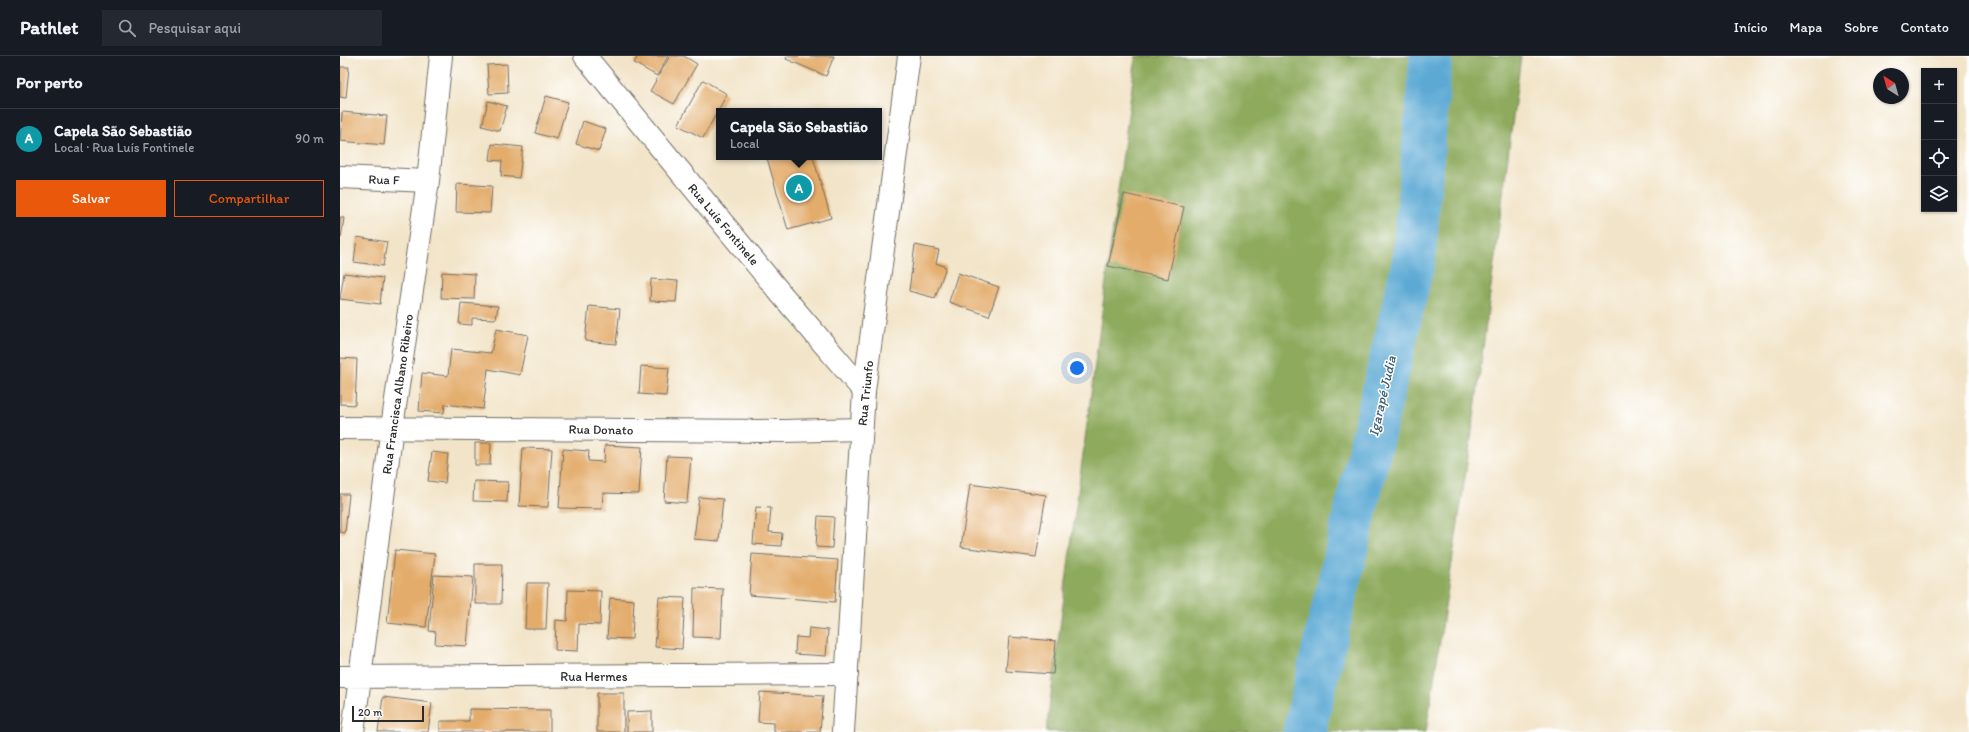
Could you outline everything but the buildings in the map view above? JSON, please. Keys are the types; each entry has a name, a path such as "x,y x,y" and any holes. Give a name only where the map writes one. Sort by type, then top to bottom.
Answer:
{"street":[{"name":"Rua Francisca Albano Ribeiro","path":"353,732 349,677 392,427 428,181 441,56"},
{"name":"Rua Luís Fontinele","path":"585,56 782,295 864,391"},
{"name":"Rua Triunfo","path":"843,732 864,391 909,56"},
{"name":"Rua F","path":"340,177 428,181"},
{"name":"Rua Donato","path":"340,428 392,427 784,431 861,429"},
{"name":"Rua Hermes","path":"349,677 847,674"}],"green space":[{"path":"1136,56 1521,56 1473,425 1426,732 1046,732"}],"waterway":[{"name":"Igarapé Judia","path":"1304,732 1414,259 1431,56"}],"place":[{"name":"Capela São Sebastião","path":"799,188"}]}
